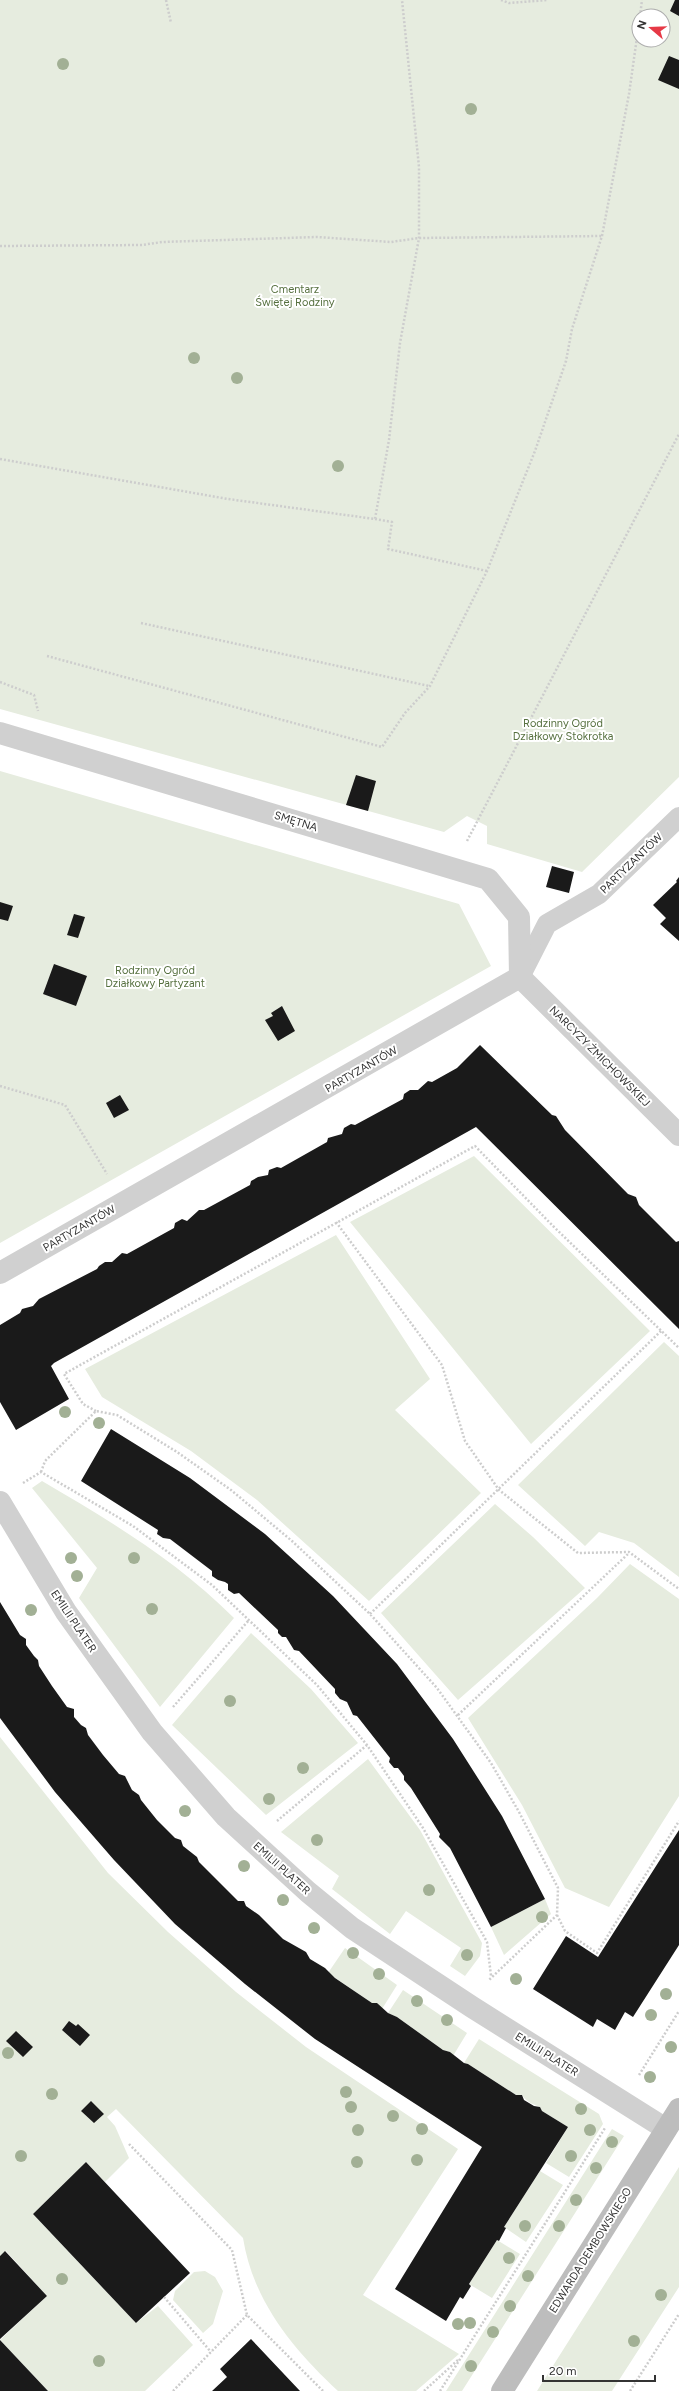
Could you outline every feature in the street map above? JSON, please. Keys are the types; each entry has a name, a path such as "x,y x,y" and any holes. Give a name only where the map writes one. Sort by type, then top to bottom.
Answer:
{"street":[{"name":"SMĘTNA","path":"0,733 488,879 519,917 520,976"},
{"name":"NARCYZY ŻMICHOWSKIEJ","path":"520,976 679,1136"},
{"name":"PARTYZANTÓW","path":"0,1273 520,976"},
{"name":"EMILII PLATER","path":"0,1502 66,1612 152,1732 226,1817 308,1892 352,1928 472,2007 666,2129"},
{"name":"EDWARDA DEMBOWSKIEGO","path":"502,2391 679,2109"}],"lane":[{"name":"PARTYZANTÓW","path":"520,976 547,924 599,894 679,817"}],"path":[{"path":"166,0 171,23"},
{"path":"375,519 389,440 400,343 419,238 418,168 402,0"},
{"path":"403,4 407,0"},
{"path":"501,0 509,3 548,0"},
{"path":"47,656 382,747 405,713 430,686 487,571 522,485 566,361 572,329 602,236 629,94 636,48"},
{"path":"0,246 142,245 162,242 317,238 391,242 419,238 602,236"},
{"path":"454,869 476,820 679,434"},
{"path":"0,459 228,499 392,522 388,549 487,571"},
{"path":"141,623 430,686"},
{"path":"0,682 34,695"},
{"path":"0,1086 65,1105 107,1174"},
{"path":"679,1348 475,1146 64,1374 83,1404 96,1411 117,1415 177,1452 231,1490 292,1540 370,1614 437,1688 458,1714 499,1777 558,1888 557,1915 565,1931 597,1953 679,1821"},
{"path":"336,1222 442,1364 465,1441 499,1490 578,1553 630,1552 679,1589"},
{"path":"370,1614 661,1331"},
{"path":"18,1487 41,1472 45,1461 96,1411"},
{"path":"41,1472 133,1526 212,1585 317,1685 367,1745 423,1828 487,1942 491,1976"},
{"path":"458,1714 630,1552"},
{"path":"152,1732 249,1620"},
{"path":"253,1841 367,1745"},
{"path":"472,2007 491,1976 522,1950 557,1915"},
{"path":"636,2079 679,2011"},
{"path":"440,2391 606,2127"},
{"path":"129,2144 232,2250 247,2315 323,2391"},
{"path":"164,2297 211,2352"},
{"path":"630,2391 679,2314"},
{"path":"172,2391 247,2315"},
{"path":"424,2391 462,2357"}],"green space":[{"name":"Cmentarz Świętej Rodziny","path":"0,0 679,0 679,777 582,872 487,844 487,826 467,816 444,832 0,709"},
{"name":"Rodzinny Ogród Działkowy Partyzant","path":"0,771 459,904 491,966 0,1243"},
{"path":"474,1156 650,1331 531,1444 350,1222"},
{"path":"336,1235 430,1379 395,1410 481,1493 369,1601 257,1500 191,1451 102,1397 85,1369"},
{"path":"664,1342 679,1356 679,1577 634,1543 599,1532 585,1546 518,1485"},
{"path":"42,1481 118,1527 167,1560 212,1597 234,1618 160,1707 79,1598 97,1568 32,1488"},
{"path":"495,1504 533,1537 585,1588 458,1700 381,1613"},
{"path":"630,1564 679,1599 679,1796 609,1907 565,1888 522,1805 468,1718 597,1598"},
{"path":"251,1633 311,1689 358,1743 266,1815 172,1725"},
{"path":"0,1737 108,1873 168,1932 236,1992 306,2047 458,2149 363,2295 459,2354 416,2391 338,2391 321,2375 291,2341 277,2322 256,2283 248,2261 243,2238 116,2109 107,2117 115,2126 129,2158 105,2182 86,2162 33,2214 136,2323 158,2306 193,2345 145,2391 48,2391 0,2340 47,2296 6,2251 0,2256"},
{"path":"368,1759 420,1830 482,1943 480,1956 465,1976 450,1966 461,1948 406,1911 390,1934 332,1889 339,1876 281,1832"},
{"path":"545,1899 551,1914 504,1955 491,1927"},
{"path":"345,1948 397,1985 382,2009 377,2003 372,2003 328,1973"},
{"path":"403,1990 467,2033 453,2056 450,2052 443,2050 397,2017 388,2013"},
{"path":"479,2039 599,2114 603,2124 569,2177 546,2163 568,2127 542,2111 540,2107 530,2102 522,2095 516,2095 468,2064 464,2063"},
{"path":"612,2129 624,2136 462,2391 446,2391"},
{"path":"679,2167 679,2287 612,2391 537,2391"},
{"path":"540,2171 563,2185 526,2242 504,2227"},
{"path":"497,2240 520,2254 492,2298 469,2284"},
{"path":"205,2271 215,2277 223,2291 213,2324 203,2333 173,2300 175,2291 194,2272"}],"building":[{"path":"675,0 679,0 679,16 671,12"},
{"path":"669,56 679,60 679,89 658,80"},
{"path":"356,775 376,781 368,811 346,805"},
{"path":"552,866 574,872 569,893 546,887"},
{"path":"679,877 679,941 660,924 666,918 653,905 677,882 676,881"},
{"path":"0,902 13,906 8,921 0,919"},
{"path":"74,914 85,917 78,938 67,935"},
{"path":"54,964 87,976 76,1006 43,994"},
{"path":"282,1006 295,1031 278,1041 265,1020 273,1016 271,1013"},
{"path":"480,1045 552,1115 556,1116 565,1130 628,1194 636,1197 639,1205 676,1242 679,1241 679,1329 476,1127 54,1363 51,1366 69,1399 16,1430 0,1402 0,1325 20,1313 22,1309 33,1306 39,1299 97,1269 105,1262 112,1262 122,1253 127,1254 174,1228 175,1223 182,1219 187,1221 199,1210 204,1210 250,1185 251,1181 258,1177 268,1175 269,1170 277,1167 281,1168 327,1142 328,1138 342,1134 344,1128 351,1124 355,1125 403,1099 404,1094 410,1090 418,1090 428,1081 432,1082 457,1068"},
{"path":"120,1095 129,1110 114,1118 106,1103"},
{"path":"111,1429 190,1478 265,1534 333,1596 397,1664 453,1739 502,1816 545,1899 491,1927 450,1848 439,1837 440,1834 411,1788 404,1780 404,1776 398,1768 394,1768 389,1762 390,1758 357,1716 353,1715 347,1702 340,1699 335,1693 335,1689 299,1651 294,1650 286,1637 282,1637 278,1633 278,1630 239,1593 234,1594 228,1590 228,1584 212,1576 212,1571 170,1539 163,1538 157,1534 158,1530 81,1481"},
{"path":"0,1602 20,1635 26,1639 26,1645 38,1660 39,1666 52,1686 67,1707 74,1709 74,1717 86,1728 88,1735 103,1755 119,1774 125,1776 132,1790 139,1795 141,1800 157,1820 175,1838 181,1840 183,1846 197,1857 199,1862 238,1901 244,1901 246,1906 259,1915 283,1939 306,1952 310,1959 325,1968 335,1978 372,2003 377,2003 388,2013 397,2017 443,2050 450,2052 464,2063 468,2064 516,2095 522,2095 524,2100 534,2106 540,2107 542,2111 568,2127 504,2227 506,2228 499,2241 497,2240 469,2284 471,2286 463,2299 460,2297 446,2321 395,2289 482,2147 315,2039 245,1984 175,1924 114,1860 55,1792 0,1718"},
{"path":"679,1830 679,1945 633,2017 625,2012 615,2030 597,2019 593,2027 533,1989 566,1936 598,1957"},
{"path":"69,2021 76,2026 78,2024 90,2035 80,2046 62,2030"},
{"path":"16,2031 33,2047 23,2057 6,2041"},
{"path":"91,2101 104,2114 94,2123 81,2111"},
{"path":"86,2162 190,2273 136,2323 33,2214"},
{"path":"5,2251 47,2296 0,2339 0,2256"},
{"path":"251,2339 300,2391 212,2391 227,2377 220,2369"},
{"path":"0,2340 48,2391 0,2391"}],"park label":[{"name":"Rodzinny Ogród Działkowy Stokrotka","path":"563,729"}]}
